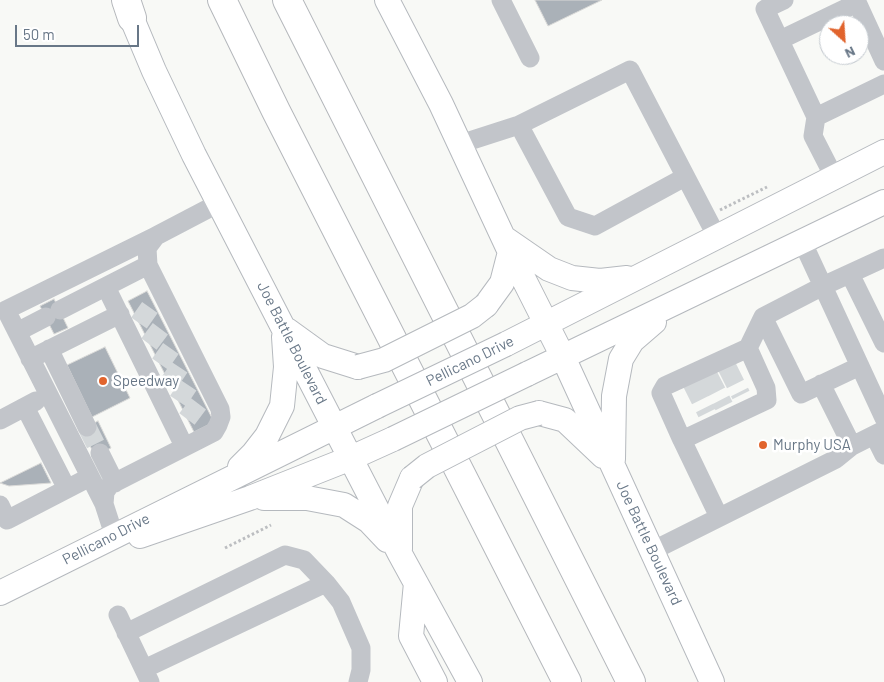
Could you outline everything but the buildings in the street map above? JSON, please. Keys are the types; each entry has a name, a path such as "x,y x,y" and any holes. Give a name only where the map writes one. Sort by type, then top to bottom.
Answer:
{"highway":[{"path":"222,0 276,112 568,682"},
{"path":"287,0 631,682"}],"main road":[{"name":"Joe Battle Boulevard","path":"387,0 442,104 506,244 563,357 712,682"},
{"name":"Joe Battle Boulevard","path":"127,6 170,104 219,203 400,554 470,682"},
{"name":"Pellicano Drive","path":"0,593 114,535 547,324 884,152"},
{"name":"Pellicano Drive","path":"54,566 250,498 351,458 884,202"},
{"path":"284,328 323,356 358,367 384,360 472,316 486,305 502,283 506,244 549,269 572,278 600,281 638,277"},
{"path":"613,466 614,396 621,359 632,341 678,301"},
{"path":"226,480 254,454 267,436 282,406 286,367 284,328"},
{"path":"400,554 400,506 412,478 427,466 520,418 539,413 565,420 613,466"},
{"path":"250,498 307,498 344,505 368,521 400,554"},
{"path":"416,583 411,636 435,682"}],"lane":[{"path":"501,0 530,58"},
{"path":"784,0 764,9 816,117 813,136 834,177"},
{"path":"780,40 856,1 884,61"},
{"path":"460,144 519,125 630,70 717,237"},
{"path":"816,117 884,84"},
{"path":"519,125 568,217 595,226 686,177"},
{"path":"114,535 104,504 6,310 219,203"},
{"path":"104,504 105,492 114,482 183,433 214,432 221,417 220,409 206,394 157,297 148,266 148,248 156,236"},
{"path":"802,241 884,418"},
{"path":"719,517 661,393 665,386 698,375 725,363 748,348 763,317 823,286 884,258"},
{"path":"17,332 148,266"},
{"path":"850,274 884,343"},
{"path":"106,287 120,314 135,330 169,399 183,433"},
{"path":"30,359 120,314"},
{"path":"763,317 801,394 860,366"},
{"path":"682,440 718,415 745,402 767,400 766,388 748,348"},
{"path":"48,349 87,427"},
{"path":"821,384 852,446"},
{"path":"0,420 49,395"},
{"path":"25,407 67,489"},
{"path":"652,551 836,459 852,446 879,432 884,454"},
{"path":"100,453 114,482"},
{"path":"0,505 7,520 90,477"},
{"path":"126,633 285,555 304,560 341,602 361,648 361,670 358,682"},
{"path":"118,615 147,676 326,583"}],"path":[{"path":"225,548 271,525"}],"tunnel":[{"path":"139,323 153,303"},
{"path":"149,344 164,324"},
{"path":"160,364 174,344"},
{"path":"169,383 183,362"},
{"path":"727,367 741,395"},
{"path":"708,375 724,406"},
{"path":"178,401 192,380"},
{"path":"692,383 707,413"},
{"path":"187,419 202,399"},
{"path":"87,427 100,453"}],"place":[{"name":"Speedway","path":"103,381"},
{"name":"Murphy USA","path":"763,445"}]}
